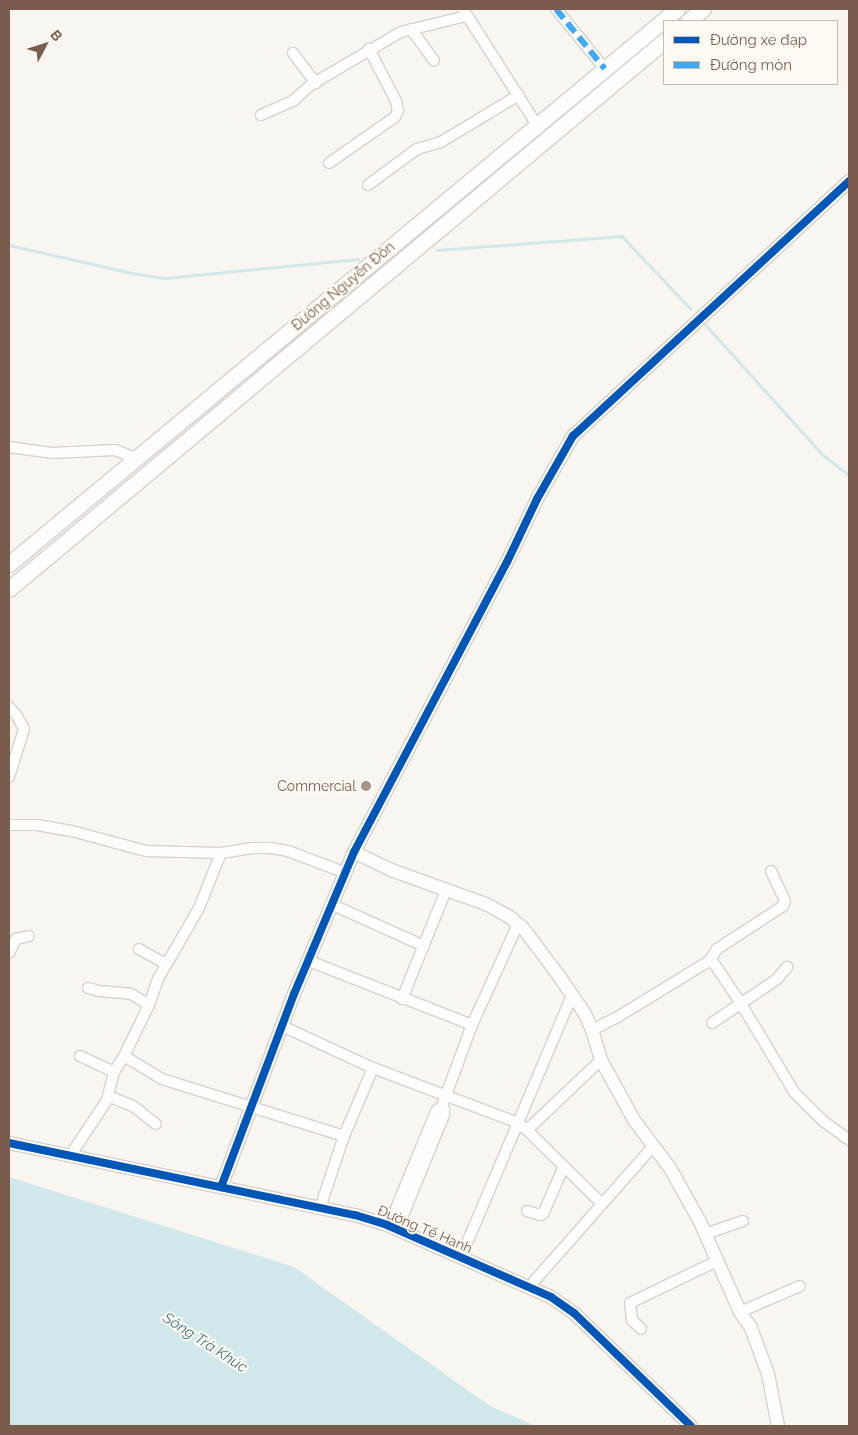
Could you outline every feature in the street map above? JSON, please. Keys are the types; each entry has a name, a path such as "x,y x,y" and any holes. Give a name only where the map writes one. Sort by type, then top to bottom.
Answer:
{"main road":[{"name":"Đường Nguyễn Đôn","path":"664,20 677,9"},
{"path":"689,20 703,9"},
{"name":"Đường Nguyễn Đôn","path":"9,564 663,21"},
{"name":"Đường Nguyễn Đôn","path":"9,589 329,319 663,42"}],"street":[{"path":"556,9 616,81"},
{"path":"261,115 294,100 316,82 369,49 401,32 465,12 484,38 526,110 547,139"},
{"path":"411,29 434,61"},
{"path":"329,163 395,117 398,111 396,102 369,49"},
{"path":"293,53 316,82"},
{"path":"368,185 418,149 441,142 518,95"},
{"path":"221,1187 282,1026 354,852 507,562 537,499 573,436 849,181"},
{"path":"319,306 329,319"},
{"path":"9,447 52,453 115,450 136,458"},
{"path":"9,707 17,716 24,729 9,777"},
{"path":"9,826 36,825 72,831 146,851 221,853 253,848 270,848 288,852 346,873"},
{"path":"354,852 392,870 486,904 518,924 572,995 592,1030 601,1060 634,1120 654,1145 686,1194 740,1312 751,1328 768,1374 778,1426"},
{"path":"70,1156 96,1119 108,1096 114,1072 149,1005 158,979 196,914 221,853"},
{"path":"592,1030 616,1018 709,961 717,949 783,906 785,902 771,870"},
{"path":"402,999 446,890"},
{"path":"333,905 424,946"},
{"path":"395,1223 402,1215 444,1115 444,1101 472,1025 518,924"},
{"path":"9,952 16,939 29,936"},
{"path":"139,949 166,964"},
{"path":"309,961 472,1025"},
{"path":"709,961 716,964 794,1092 824,1121 847,1134"},
{"path":"712,1023 740,1002 772,982 786,967"},
{"path":"88,988 99,992 131,994 149,1005"},
{"path":"461,1257 516,1122 572,995"},
{"path":"282,1026 444,1101 516,1122 527,1130 601,1203"},
{"path":"80,1056 114,1072"},
{"path":"124,1056 162,1079 344,1136"},
{"path":"527,1130 601,1060"},
{"path":"320,1208 344,1136 373,1068"},
{"path":"108,1096 133,1106 156,1124"},
{"name":"Đường Tế Hanh","path":"9,1143 395,1223 461,1257 551,1297 575,1314 691,1426"},
{"path":"529,1288 601,1203 654,1145"},
{"path":"527,1211 540,1216 543,1214 564,1166"},
{"path":"705,1234 743,1221"},
{"path":"641,1329 632,1320 630,1303 717,1261"},
{"path":"740,1312 800,1286"}],"water":[{"name":"Sông Trà Khúc","path":"9,1177 294,1267 490,1406 536,1426 9,1426"}],"waterway":[{"path":"437,250 622,236 691,309"},
{"path":"9,245 132,273 165,278 358,259"},
{"path":"706,325 822,454 849,475"}],"marked path":[{"path":"556,9 605,69"}],"cycle path":[{"path":"221,1187 294,994 354,852 507,562 537,499 573,436 849,181"},
{"path":"9,1143 355,1215 387,1225 551,1297 575,1314 691,1426"}],"place":[{"name":"Commercial","path":"366,786"}]}
